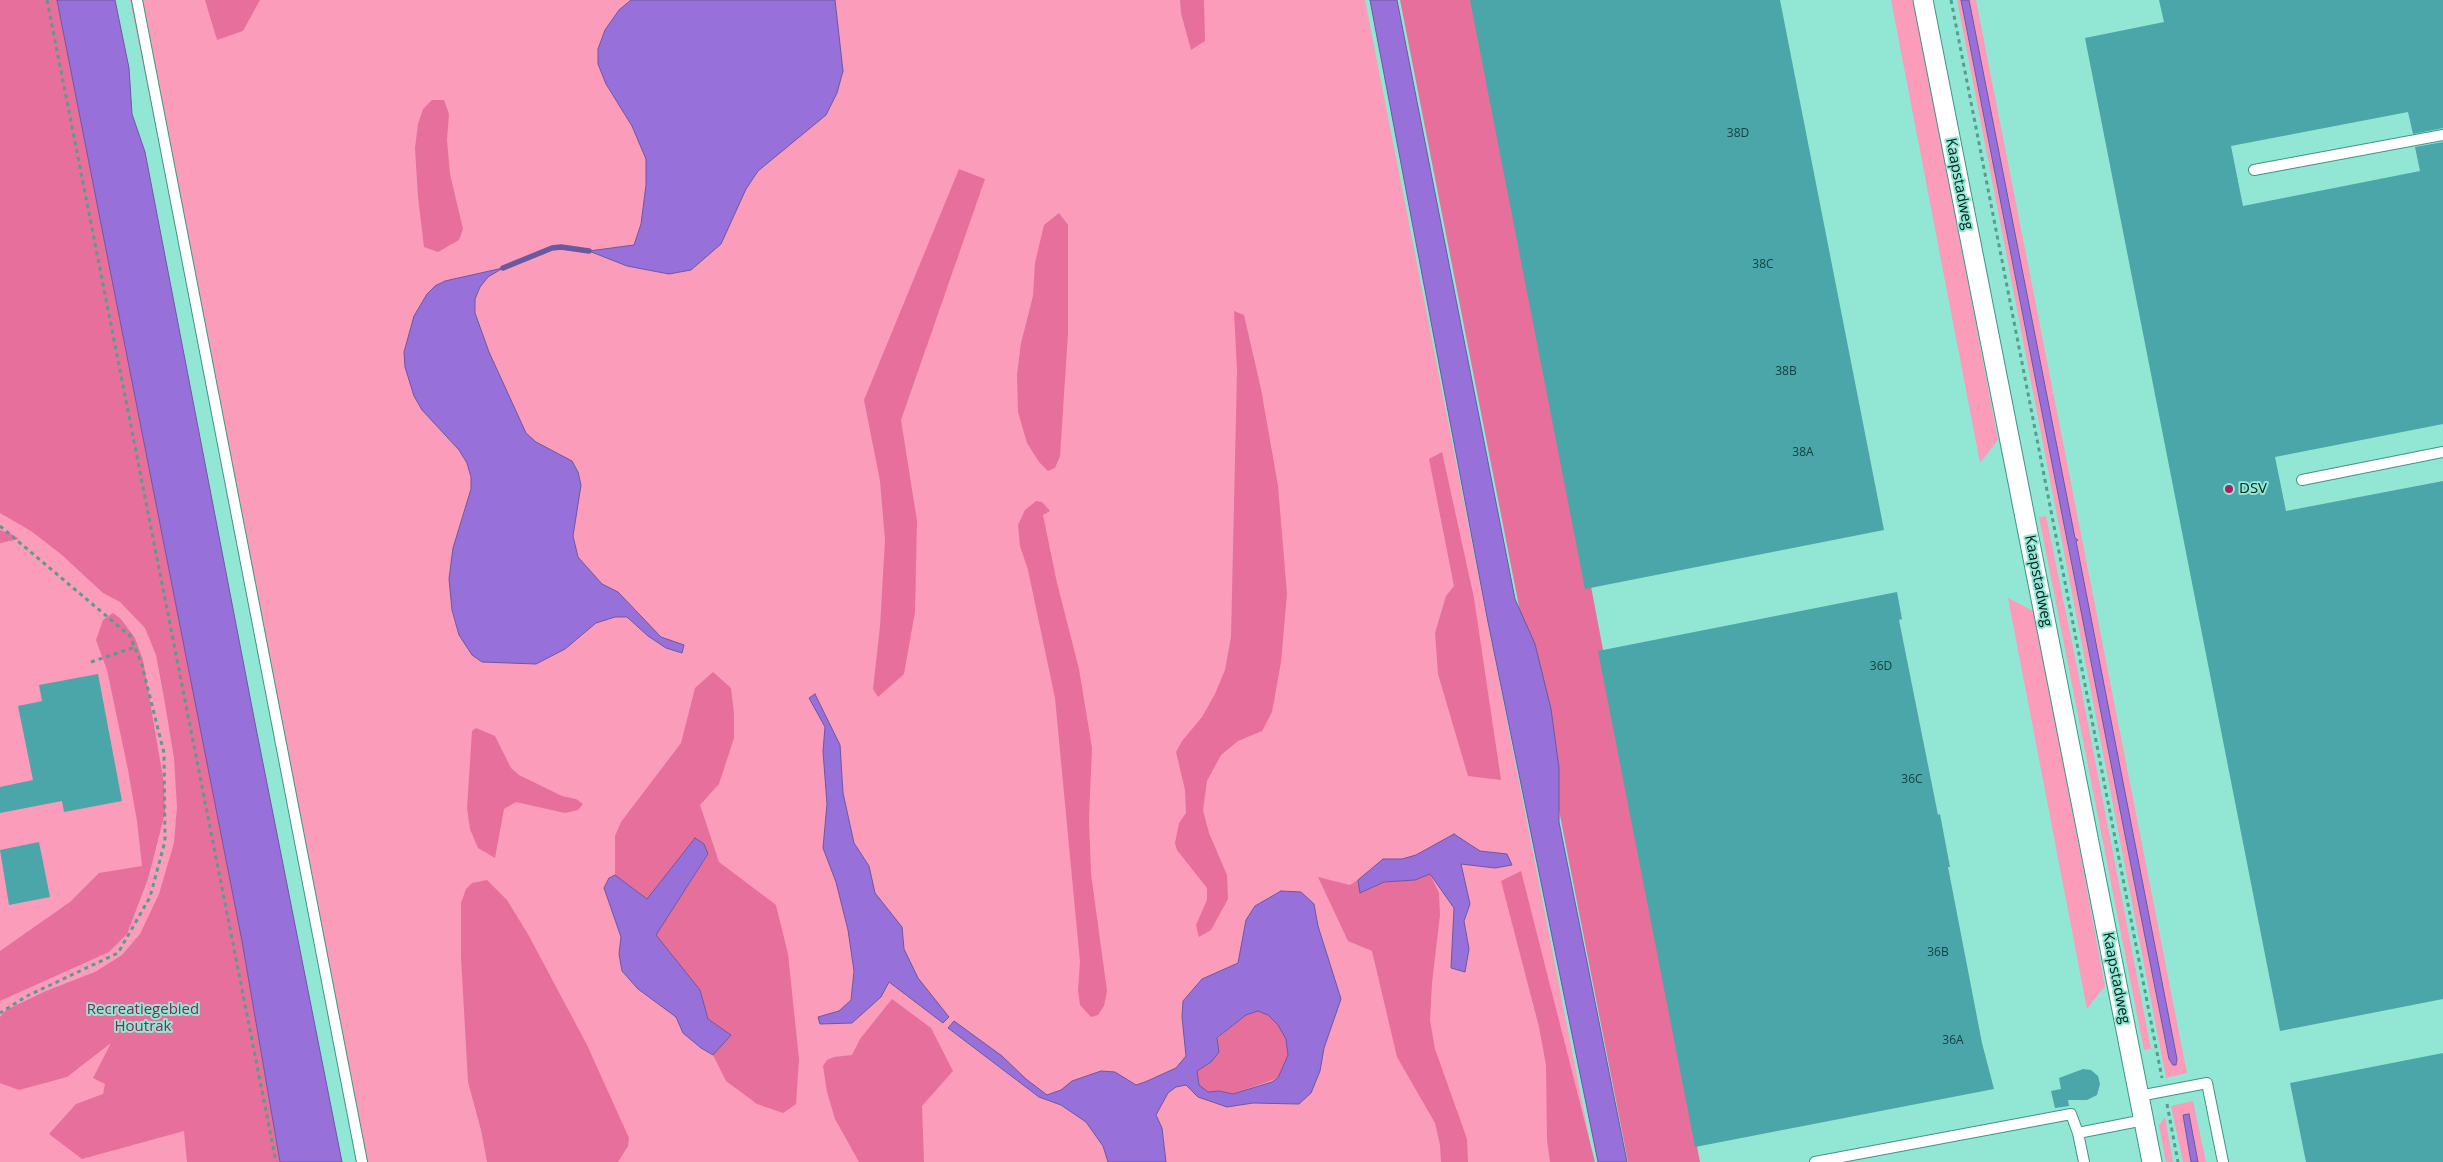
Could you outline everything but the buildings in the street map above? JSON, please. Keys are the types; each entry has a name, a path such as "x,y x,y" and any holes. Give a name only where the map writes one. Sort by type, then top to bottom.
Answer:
{"street":[{"name":"Kaapstadweg","path":"1923,0 2152,1162"}],"lane":[{"path":"137,0 362,1162"},
{"path":"2254,170 2443,135"},
{"path":"2302,480 2443,452"},
{"path":"2139,1096 2207,1083 2222,1162"},
{"path":"1815,1162 2071,1114 2078,1133 2084,1162"},
{"path":"2078,1133 2144,1120"}],"path":[{"path":"47,0 276,1162"},
{"name":"Kaapstadweg","path":"1951,0 2178,1162"},
{"path":"0,526 130,636 136,647 164,753 165,841 150,897 118,953 27,996 0,1013"},
{"path":"91,662 136,647"}],"green space":[{"name":"Recreatiegebied Houtrak","path":"0,0 89,0 317,1162 0,1162"},
{"path":"0,0 57,0 242,941 280,1162 187,1162 184,1131 82,1159 49,1134 76,1104 103,1094 105,1084 93,1078 111,1043 67,1077 19,1090 0,1083 0,1017 6,1010 46,991 95,972 122,955 140,934 159,894 174,843 177,807 174,758 164,698 156,655 145,628 120,602 103,593 62,555 31,531 0,513"},
{"path":"130,0 1365,0 1594,1162 366,1162"},
{"path":"205,0 260,0 243,31 217,40"},
{"path":"1180,0 1204,0 1205,41 1191,50 1181,13"},
{"path":"1400,0 1480,0 1700,1162 1628,1162"},
{"path":"1891,0 1914,0 1998,440 1980,463"},
{"path":"1957,0 1976,0 2187,1073 2166,1078"},
{"path":"432,100 444,100 449,114 447,140 450,174 463,229 459,240 438,252 424,247 415,148 418,124 423,109"},
{"path":"959,169 985,179 901,420 917,521 915,612 904,674 878,697 873,689 880,627 885,540 880,481 864,400"},
{"path":"1059,213 1068,225 1068,333 1060,456 1055,468 1048,471 1039,462 1027,443 1018,412 1017,375 1021,343 1033,296 1035,263 1044,225"},
{"path":"1234,311 1244,315 1261,389 1278,486 1287,594 1281,662 1272,712 1262,731 1238,741 1221,755 1207,781 1203,810 1209,833 1227,875 1228,899 1211,930 1199,937 1196,925 1207,900 1207,888 1177,850 1175,843 1179,823 1186,813 1185,790 1176,752 1182,741 1202,717 1215,694 1225,670 1231,637 1237,371"},
{"path":"1442,452 1474,598 1501,780 1468,776 1438,674 1435,633 1446,596 1454,586 1429,459"},
{"path":"1036,501 1042,502 1050,511 1043,515 1057,583 1079,669 1092,748 1089,819 1091,874 1107,991 1104,1006 1098,1015 1091,1017 1080,1005 1078,991 1080,962 1055,698 1028,570 1020,546 1018,525 1025,510"},
{"path":"2046,516 2151,1049 2144,1050 2039,517"},
{"path":"0,530 11,534 19,539 0,543"},
{"path":"2008,598 2035,612 2105,986 2087,1009"},
{"path":"113,613 121,619 135,638 143,660 164,784 165,813 148,879 127,934 109,952 0,1001 0,951 70,902 99,873 142,866 137,821 128,770 107,670 96,640 103,620"},
{"path":"713,672 731,688 734,738 719,784 700,805 719,862 776,905 788,954 799,1059 796,1104 783,1113 757,1104 726,1081 713,1055 731,1035 708,1019 700,990 656,935 708,855 704,844 695,838 647,899 615,875 615,836 621,822 681,743 695,688"},
{"path":"476,728 495,736 511,768 519,775 562,796 576,799 583,804 578,810 565,813 516,802 504,809 495,858 478,848 470,829 467,808 472,731"},
{"path":"1521,871 1595,1162 1550,1162 1547,1140 1546,1065 1539,1027 1501,881"},
{"path":"1430,874 1439,893 1440,915 1432,983 1430,1020 1435,1049 1467,1139 1468,1162 1441,1162 1440,1145 1435,1123 1397,1057 1372,951 1348,941 1318,877 1350,885 1358,880 1361,893 1384,882 1415,880"},
{"path":"487,880 507,900 529,936 587,1045 629,1138 628,1146 618,1162 487,1162 481,1130 468,1082 461,957 461,903 466,889 472,883"},
{"path":"892,999 931,1028 953,1071 922,1106 924,1162 859,1162 835,1119 827,1092 823,1066 827,1060 834,1057 852,1055 860,1039"},
{"path":"1258,1011 1268,1015 1279,1025 1286,1039 1288,1055 1278,1078 1233,1094 1219,1091 1209,1093 1199,1086 1197,1071 1211,1062 1217,1039 1246,1015"},
{"path":"2193,1101 2206,1162 2198,1162 2188,1114 2183,1116 2191,1162 2183,1162 2171,1106"},
{"path":"2165,1117 2173,1162 2166,1162 2159,1125"}],"shaded area":[{"path":"57,0 115,0 129,68 132,114 145,152 342,1162 280,1162 242,941"},
{"path":"631,0 835,0 843,71 837,93 826,115 758,171 746,189 721,244 691,270 669,274 627,266 589,251 634,245 641,224 646,185 646,159 632,126 606,84 598,64 598,49 605,30 619,10"},
{"path":"1370,0 1397,0 1515,599 1535,644 1551,709 1559,768 1559,822 1627,1162 1598,1162 1488,622"},
{"path":"1961,0 1969,0 2075,538 2078,540 2076,541 2177,1059 2176,1065 2173,1065 2169,1059"},
{"path":"503,268 488,277 480,287 475,299 475,313 489,352 526,433 536,442 572,461 578,472 581,485 573,536 578,557 602,584 618,592 661,637 684,645 682,653 666,648 648,636 627,617 615,617 596,623 565,649 536,664 482,662 472,655 459,635 452,610 449,579 453,548 471,489 471,477 467,463 459,450 422,410 414,396 405,367 404,352 414,316 427,294 435,286 445,281"},
{"path":"815,694 840,745 843,793 854,843 869,866 875,893 902,927 904,949 918,978 949,1017 943,1023 889,982 881,997 852,1023 820,1024 818,1017 839,1011 851,1000 854,971 848,930 836,882 823,848 827,804 823,751 825,727 809,698"},
{"path":"1454,834 1480,851 1507,854 1512,865 1495,868 1461,864 1470,904 1464,921 1469,949 1465,972 1451,968 1454,908 1430,874 1415,880 1384,882 1360,893 1358,880 1383,859 1402,859 1416,855"},
{"path":"695,838 704,844 708,854 656,935 700,990 708,1019 731,1035 713,1055 683,1033 676,1017 638,989 622,971 619,954 621,937 604,888 609,878 615,875 647,899"},
{"path":"1281,891 1301,892 1314,904 1318,926 1341,999 1324,1048 1320,1071 1311,1093 1299,1104 1253,1103 1227,1107 1198,1097 1186,1085 1176,1087 1168,1093 1156,1115 1162,1128 1166,1162 1108,1162 1103,1146 1086,1122 1061,1105 1039,1097 948,1028 954,1021 1002,1056 1026,1079 1047,1095 1061,1090 1072,1081 1101,1071 1115,1072 1136,1085 1145,1082 1176,1068 1186,1056 1182,1017 1183,1001 1202,979 1238,963 1246,920 1255,906","holes":["1258,1011 1268,1015 1278,1025 1286,1039 1288,1055 1278,1078 1272,1082 1233,1094 1219,1091 1208,1092 1199,1085 1197,1071 1211,1062 1219,1052 1217,1038 1246,1015"]},
{"path":"2189,1114 2198,1162 2191,1162 2183,1115"}],"waterway":[{"path":"503,268 552,248 561,247 589,251"}],"place":[{"name":"DSV","path":"2229,489"}]}
